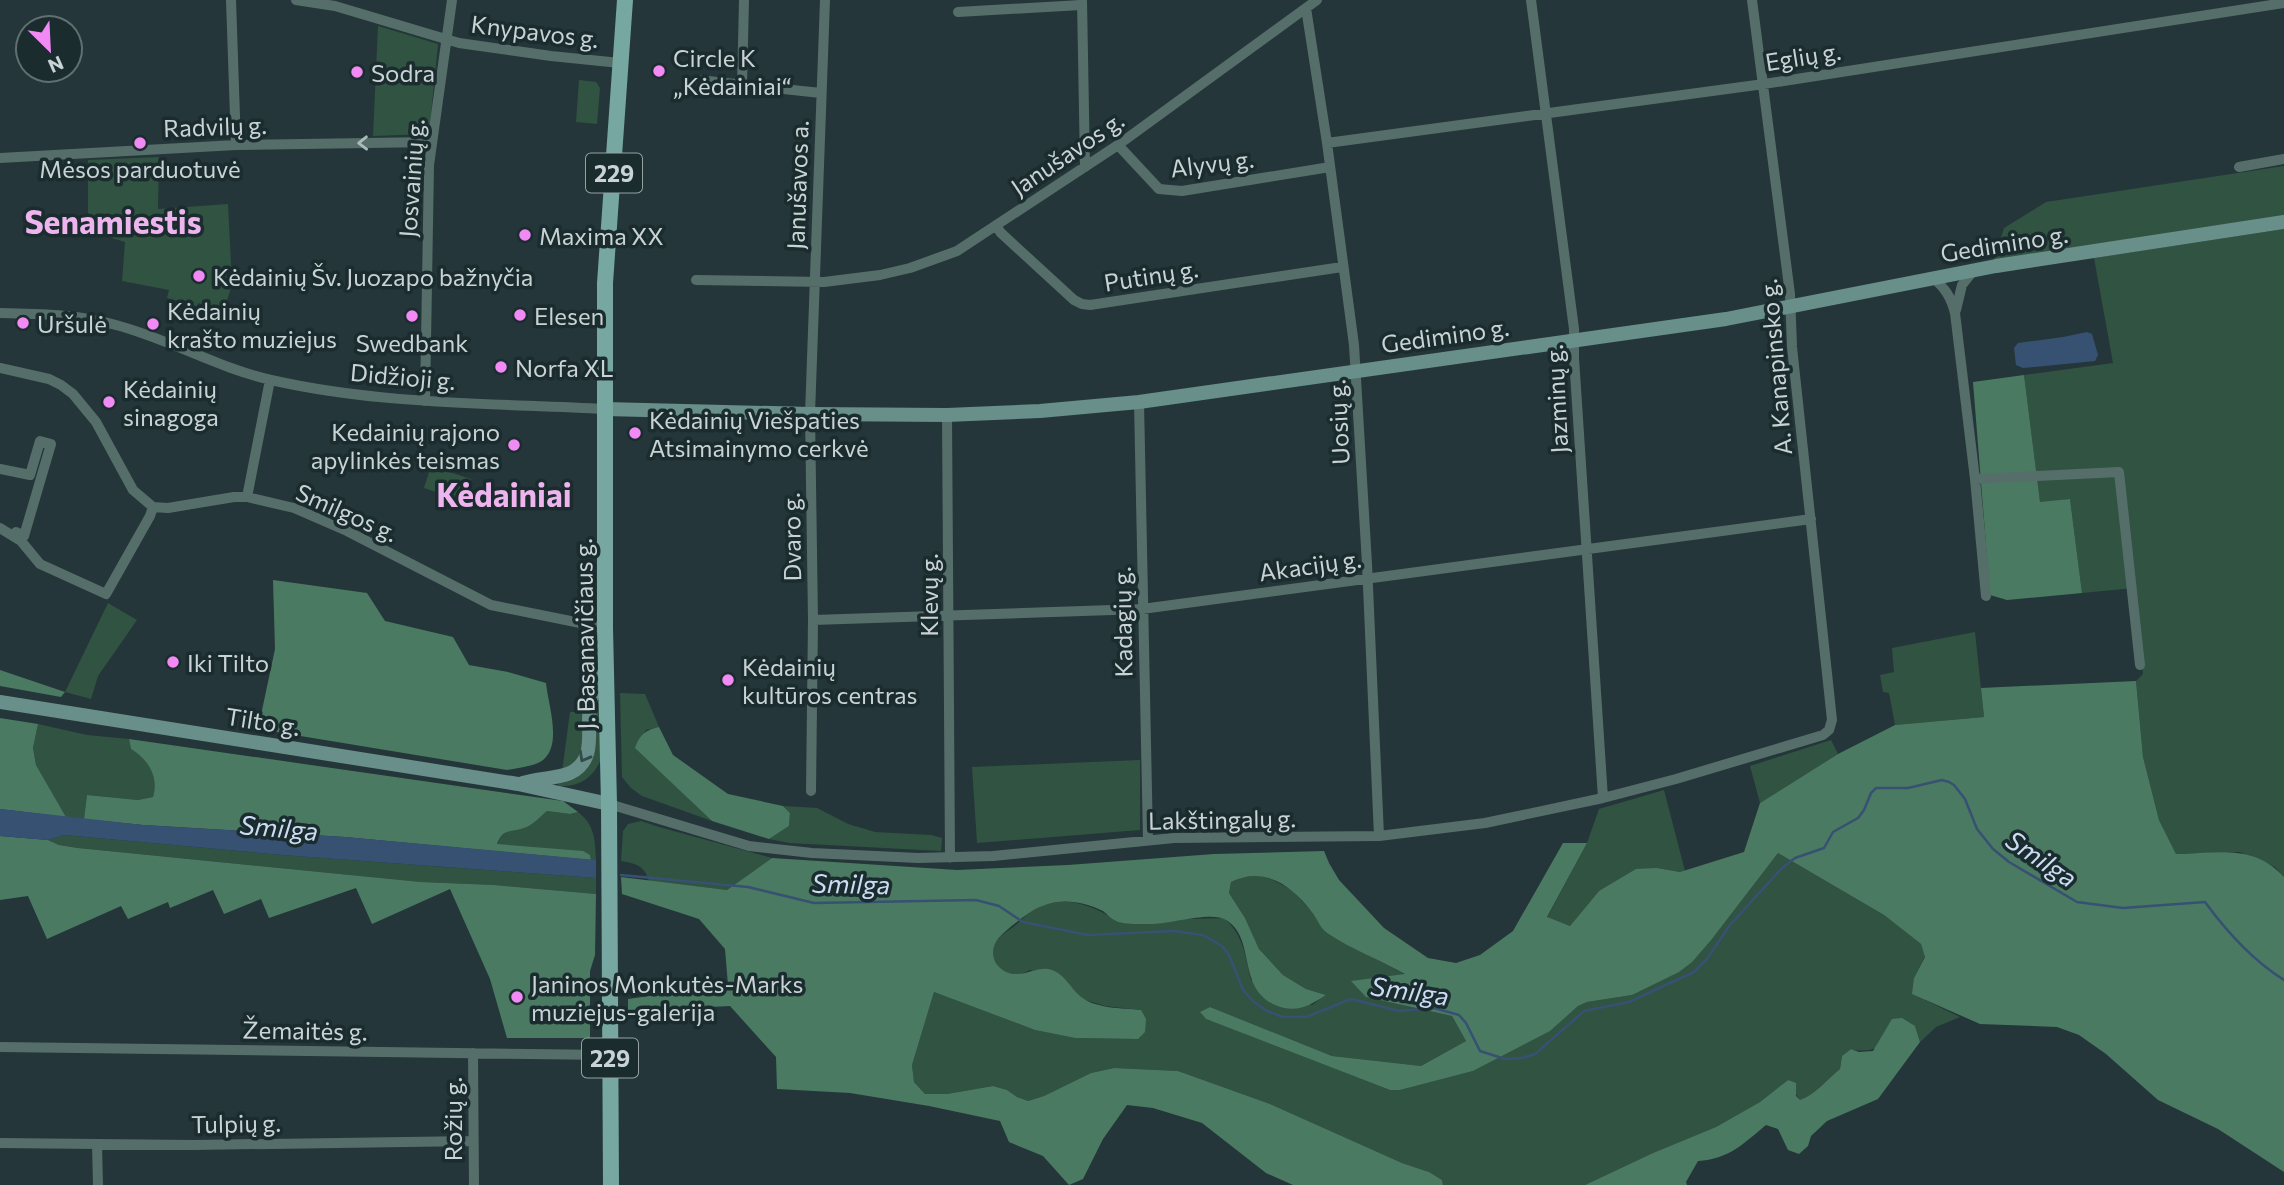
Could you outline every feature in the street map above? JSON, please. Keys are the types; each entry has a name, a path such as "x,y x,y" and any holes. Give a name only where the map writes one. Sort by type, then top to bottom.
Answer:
{"main road":[{"name":"J. Basanavičiaus g.","path":"611,1185 609,804 605,670 606,283 625,0"},
{"name":"Gedimino g.","path":"605,409 947,415 1040,411 1139,402 1714,321 1974,270 2284,222"},
{"name":"Tilto g.","path":"518,785 567,774 582,764 589,748 591,698 605,670"},
{"name":"Tilto g.","path":"0,702 518,785 609,804"}],"street":[{"path":"231,0 236,145"},
{"name":"Knypavos g.","path":"296,0 335,6 459,43 620,63"},
{"name":"Josvainių g.","path":"425,401 429,165 452,0"},
{"path":"742,86 744,0"},
{"path":"821,93 825,0"},
{"name":"Janušavos g.","path":"815,282 880,275 957,251 1118,145 1317,0"},
{"name":"Jazminų g.","path":"1531,0 1574,340 1603,798"},
{"name":"A. Kanapinsko g.","path":"1752,0 1790,294 1789,306 1832,720 1829,730"},
{"path":"958,12 1082,3 1085,167"},
{"name":"Eglių g.","path":"1327,143 1764,84 2284,3"},
{"name":"Uosių g.","path":"1306,8 1327,143 1356,371 1379,836"},
{"name":"Janušavos a.","path":"696,280 815,282 821,93 699,80"},
{"name":"Radvilų g.","path":"0,158 236,145 432,142"},
{"name":"Alyvų g.","path":"1118,145 1159,190 1182,191 1330,167"},
{"path":"2239,167 2284,159"},
{"name":"Putinų g.","path":"996,226 1074,300 1090,305 1342,267"},
{"path":"1955,313 1962,285 1974,270"},
{"path":"1933,278 1951,297 1955,313 1986,596"},
{"name":"Dvaro g.","path":"811,791 813,620 810,414 815,282"},
{"name":"Didžioji g.","path":"0,313 59,314 118,325 270,380 347,394 425,401 605,409"},
{"path":"0,368 49,379 73,394 102,432 133,489 153,507 106,594 40,564 21,541 0,528"},
{"path":"247,497 270,380"},
{"name":"Kadagių g.","path":"1139,402 1148,840"},
{"name":"Klevų g.","path":"947,415 950,858"},
{"path":"0,468 30,475 40,441 51,444 24,536 0,523"},
{"path":"1975,479 2119,472 2140,665"},
{"name":"Smilgos g.","path":"153,507 168,508 247,497 294,508 311,514 491,605 605,628"},
{"name":"Akacijų g.","path":"813,620 1142,609 1811,519"},
{"name":"Lakštingalų g.","path":"609,804 749,846 812,853 950,858 1200,837 1379,836 1485,823 1603,798 1712,769 1823,735 1829,730"},
{"name":"Žemaitės g.","path":"0,1047 610,1055"},
{"name":"Rožių g.","path":"473,1053 474,1185"},
{"name":"Tulpių g.","path":"0,1143 474,1141"},
{"path":"97,1144 98,1185"}],"green space":[{"path":"378,26 438,44 429,134 373,136"},
{"path":"579,80 596,82 600,88 597,124 576,122"},
{"path":"159,157 158,209 228,204 232,284 223,314 198,303 197,306 167,298 169,290 122,281 125,242 88,231 88,160"},
{"path":"2284,166 2284,222 1994,260 2004,228 2046,202"},
{"path":"2284,229 2284,877 2275,867 2240,852 2176,854 2159,820 2143,757 2136,681 2143,674 2134,588 2082,593 2070,499 2040,503 2024,375 2113,363 2094,258"},
{"path":"2024,375 2040,502 2070,499 2082,593 2007,600 1990,595 1973,382"},
{"path":"431,466 471,479 464,501 424,488"},
{"path":"273,580 367,593 385,621 453,637 469,665 546,683 553,726 551,747 547,755 536,764 507,770 258,729 275,649"},
{"path":"108,603 137,620 98,676 91,699 65,692"},
{"path":"1975,632 1984,717 1895,725 1889,693 1883,692 1880,675 1894,672 1892,648"},
{"path":"0,670 65,692 61,697 0,686"},
{"path":"2136,681 2143,757 2159,820 2176,854 2220,852 2247,855 2272,866 2284,877 2284,1172 2218,1129 2158,1100 2106,1054 2079,1035 2057,1027 1980,1024 1912,994 1914,978 1925,957 1921,944 1884,915 1778,853 1712,939 1692,962 1679,972 1632,995 1587,1002 1578,1006 1550,1031 1473,1071 1400,1090 1390,1090 1206,1019 1200,1012 1210,1007 1332,1056 1421,1066 1466,1041 1452,1016 1366,997 1351,981 1405,974 1327,933 1303,902 1286,886 1266,877 1255,876 1231,882 1229,893 1245,918 1259,949 1283,975 1306,989 1326,995 1313,1003 1294,1009 1273,1004 1262,996 1250,974 1241,938 1226,920 1211,917 1129,924 1116,921 1103,911 1086,905 1057,902 1034,910 1002,934 996,942 993,954 997,964 1005,971 1017,974 1042,969 1053,970 1086,1000 1109,1007 1141,1010 1146,1019 1145,1032 1138,1039 1075,1038 1035,1030 934,992 912,1065 914,1082 925,1094 947,1094 993,1086 1028,1101 1091,1073 1114,1068 1178,1071 1270,1104 1402,1163 1429,1172 1442,1180 1443,1185 1293,1185 1266,1173 1202,1123 1153,1108 1127,1105 1103,1139 1083,1179 1069,1185 1043,1156 1009,1142 1000,1121 850,1093 777,1089 776,1057 730,1006 628,1011 628,999 728,985 725,949 699,919 622,894 621,877 727,890 772,858 957,870 1214,854 1324,851 1339,880 1384,928 1428,958 1456,963 1480,955 1513,931 1563,843 1587,843 1547,917 1570,926 1599,891 1636,869 1657,868 1680,872 1744,852 1760,803 1838,754 1895,725 1984,717 1981,688"},
{"path":"600,685 602,757 586,779 574,785 559,786 556,782 562,772 570,712 587,712"},
{"path":"620,693 645,694 659,727 646,730 636,748 712,821 642,796 622,777"},
{"path":"0,718 38,724 33,748 36,765 66,817 0,809"},
{"path":"38,724 87,735 129,739 131,749 151,769 153,797 138,800 87,795 84,819 66,817 36,765 33,748"},
{"path":"659,727 673,755 728,794 783,806 790,813 789,826 769,839 712,821 635,748 644,733"},
{"path":"129,739 563,801 578,812 570,814 547,811 527,827 504,833 497,844 583,851 590,855 591,860 345,837 84,819 87,795 138,800 153,797 151,769 131,749"},
{"path":"1831,740 1838,754 1760,803 1750,766"},
{"path":"1140,760 1140,830 977,843 972,767"},
{"path":"1664,790 1685,871 1657,868 1599,891 1570,926 1547,918 1587,843 1599,809"},
{"path":"783,806 817,808 848,824 875,832 942,838 941,851 789,843 769,839 789,826 790,813"},
{"path":"547,811 570,814 578,812 584,817 593,833 596,860 591,860 590,855 497,845 504,833 527,827"},
{"path":"641,821 772,858 727,890 649,881 639,866 621,861 623,831 628,824"},
{"path":"64,835 282,855 596,878 596,894 421,882 78,848 48,840"},
{"path":"0,836 48,840 78,848 421,882 596,894 595,955 590,971 590,1038 507,1038 490,979 450,889 372,924 356,888 269,918 261,899 224,914 213,890 170,908 168,902 128,919 121,906 47,939 28,896 0,900"},
{"path":"1778,853 1884,915 1921,944 1925,956 1914,978 1925,1000 1960,1017 1936,1027 1920,1042 1915,1026 1877,1048 1860,1051 1851,1049 1842,1056 1840,1069 1800,1101 1788,1080 1760,1102 1716,1127 1585,1185 1443,1185 1442,1180 1429,1172 1402,1163 1270,1104 1178,1071 1114,1068 1091,1073 1028,1101 993,1086 947,1094 925,1094 914,1082 912,1065 934,992 1035,1030 1075,1038 1137,1039 1141,1010 1105,1006 1082,999 1070,986 1030,970 1022,974 1006,972 994,960 993,948 998,939 1032,911 1055,902 1087,906 1116,921 1224,918 1240,939 1251,980 1312,1005 1326,995 1306,989 1283,975 1259,949 1245,918 1229,893 1231,882 1242,877 1263,875 1292,890 1312,912 1325,932 1406,975 1366,997 1452,1016 1466,1041 1421,1066 1332,1056 1210,1007 1201,1013 1206,1019 1390,1090 1400,1090 1473,1071 1549,1031 1578,1006 1587,1002 1632,995 1712,939"},
{"path":"1902,1018 1915,1026 1920,1042 1878,1099 1827,1121 1811,1136 1808,1146 1799,1154 1788,1150 1778,1129 1766,1125 1727,1154 1698,1161 1686,1182 1687,1185 1585,1185 1716,1127 1760,1102 1788,1080 1796,1083 1796,1096 1800,1100 1806,1097 1840,1069 1842,1056 1851,1049 1859,1052 1873,1051 1892,1019"}],"water":[{"path":"2087,332 2092,334 2098,355 2095,361 2023,368 2016,365 2014,348 2018,343"},
{"path":"0,809 143,825 345,837 596,860 596,878 282,855 64,835 48,840 0,836"}],"waterway":[{"name":"Smilga","path":"621,875 748,887 814,903 976,900 999,906 1023,922 1088,935 1174,931 1203,935 1222,946 1229,955 1243,990 1267,1011 1283,1017 1306,1017 1351,999 1399,1011 1434,1008 1459,1015 1480,1051 1505,1059 1522,1058 1535,1054 1584,1011 1629,1002 1694,972 1706,960 1730,925 1782,868 1795,858 1824,848 1833,832 1858,818 1876,788 1908,788 1942,780 1954,785 1965,799 1977,829 1993,849 2009,862 2077,902 2123,908 2205,902 2241,945 2261,964 2284,980"}],"place":[{"name":"Circle K „Kėdainiai“","path":"659,71"},
{"name":"Sodra","path":"357,72"},
{"name":"Mėsos parduotuvė","path":"140,143"},
{"name":"Maxima XX","path":"525,235"},
{"name":"Kėdainių Šv. Juozapo bažnyčia","path":"199,276"},
{"name":"Elesen","path":"520,315"},
{"name":"Swedbank","path":"412,316"},
{"name":"Uršulė","path":"23,323"},
{"name":"Kėdainių krašto muziejus","path":"153,324"},
{"name":"Norfa XL","path":"501,367"},
{"name":"Kėdainių sinagoga","path":"109,402"},
{"name":"Kėdainių Viešpaties Atsimainymo cerkvė","path":"635,433"},
{"name":"Kedainių rajono apylinkės teismas","path":"514,445"},
{"name":"Iki Tilto","path":"173,662"},
{"name":"Kėdainių kultūros centras","path":"728,680"},
{"name":"Janinos Monkutės-Marks muziejus-galerija","path":"517,997"}],"district":[{"name":"Senamiestis","path":"113,221"},
{"name":"Kėdainiai","path":"504,494"}]}
